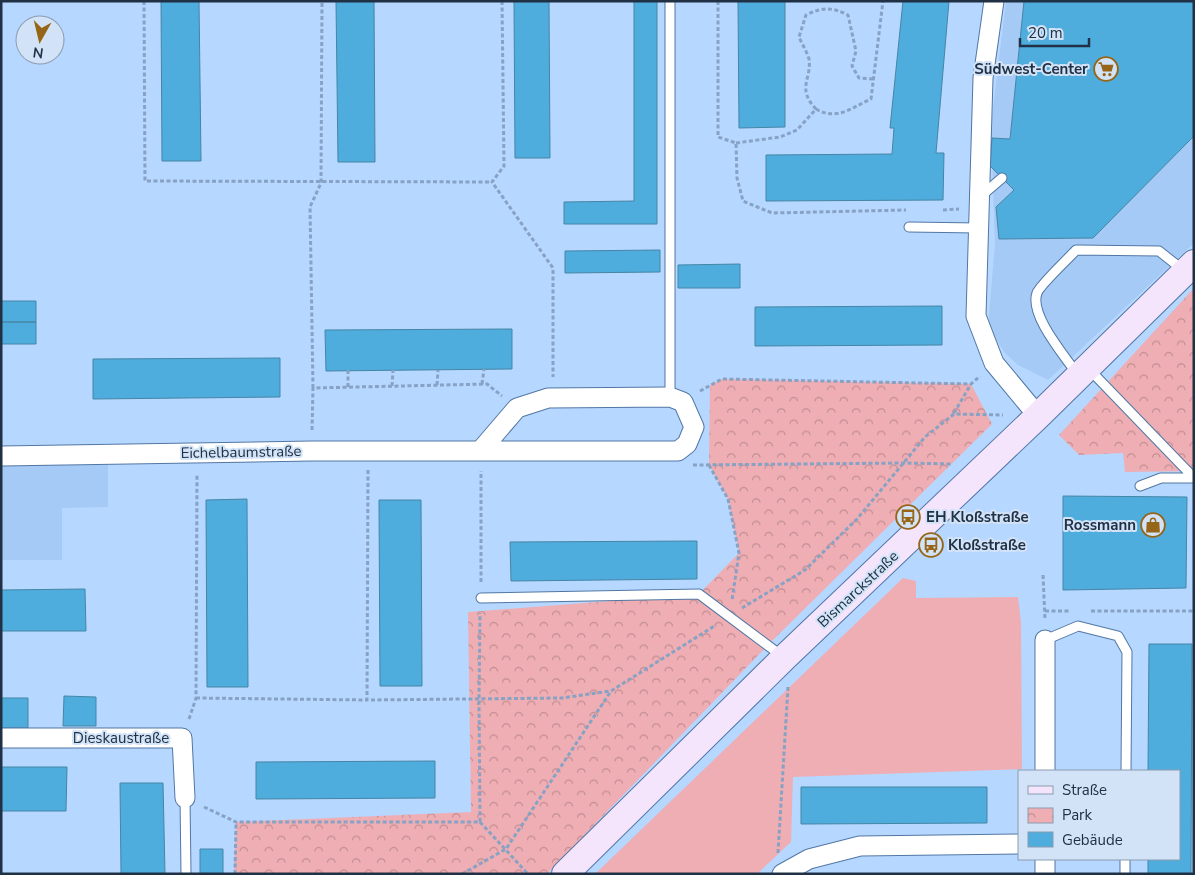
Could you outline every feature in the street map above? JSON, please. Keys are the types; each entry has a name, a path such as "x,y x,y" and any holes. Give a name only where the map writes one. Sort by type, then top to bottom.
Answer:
{"street":[{"path":"994,1 983,78 976,316 994,364 1038,416"},
{"name":"Bismarckstraße","path":"565,874 784,658 878,571 1189,268"},
{"path":"481,450 517,408 553,398 676,399 694,427 687,444 678,451"},
{"name":"Eichelbaumstraße","path":"1,456 312,451 678,451"},
{"path":"1045,640 1045,770"},
{"name":"Dieskaustraße","path":"1,738 182,738 185,798"},
{"path":"782,874 809,858 860,846 1018,844"},
{"path":"1045,860 1046,874"}],"lane":[{"path":"670,1 676,399"},
{"path":"979,203 1002,178"},
{"path":"909,227 978,228"},
{"path":"1189,268 1159,251 1076,250 1037,292 1036,307 1043,324 1082,371 1194,478"},
{"path":"1140,486 1161,478 1194,478"},
{"path":"480,598 699,594 784,658"},
{"path":"1045,640 1078,626 1118,636 1127,652 1126,770"},
{"path":"185,798 186,874"},
{"path":"1124,874 1125,860"}],"path":[{"path":"144,1 145,182 492,182"},
{"path":"312,451 313,388 310,207 321,183 322,1"},
{"path":"492,182 504,166 502,1"},
{"path":"718,1 718,137 736,144 780,136 797,130 816,108"},
{"path":"874,79 859,78 852,66 856,51 848,15 835,9 819,9 806,15 799,37 809,58 806,91 809,102 824,113 837,115 846,112 871,99 874,79 883,1"},
{"path":"736,144 737,178 743,201 772,213 909,210"},
{"path":"492,182 553,268 553,398"},
{"path":"938,210 979,203"},
{"path":"954,414 971,384 994,364"},
{"path":"482,384 484,369"},
{"path":"348,370 348,387"},
{"path":"392,386 393,370"},
{"path":"437,385 438,370"},
{"path":"676,399 722,379 971,384"},
{"path":"313,388 487,384 517,408"},
{"path":"481,450 478,700 480,822 528,874"},
{"path":"367,700 368,451"},
{"path":"678,451 689,466 903,463 985,465"},
{"path":"182,738 196,698 197,452"},
{"path":"709,465 728,499 739,553 729,616"},
{"path":"1043,575 1045,640"},
{"path":"1085,611 1194,610"},
{"path":"1045,611 1075,611"},
{"path":"778,854 790,670 784,658"},
{"path":"196,698 478,700 562,698 611,691"},
{"path":"185,798 236,822 480,822"},
{"path":"236,822 236,874"}],"shaded area":[{"path":"1006,1 1194,1 1194,243 1048,380 1018,365 1005,353 988,327 995,244 991,125"},
{"path":"1,455 108,455 108,507 62,508 62,560 1,560"}],"green space":[{"path":"1194,288 1194,471 1125,472 1123,453 1079,455 1059,435"},
{"path":"722,379 971,384 992,424 773,640 547,874 234,874 236,822 471,812 468,612 699,594 739,553 728,499 709,465 710,385"},
{"path":"903,578 916,581 916,598 1018,597 1021,623 1022,769 793,777 791,842 757,874 595,874"}],"building":[{"path":"161,1 199,1 201,161 162,161"},
{"path":"336,1 374,1 375,162 338,162"},
{"path":"514,1 549,1 550,158 515,158"},
{"path":"634,1 657,1 657,224 564,224 564,202 634,201"},
{"path":"738,1 785,1 785,127 739,128"},
{"path":"903,1 949,1 936,153 944,153 943,200 766,201 766,155 892,154 894,128 890,128"},
{"name":"Südwest-Center","path":"1024,1 1194,1 1194,136 1093,238 999,239 996,207 1014,190 990,166 992,138 1010,139"},
{"path":"660,250 660,272 565,273 565,251"},
{"path":"740,264 740,288 678,288 678,265"},
{"path":"1,301 36,301 36,322 1,322"},
{"path":"942,306 942,345 755,346 755,307"},
{"path":"1,322 36,322 36,344 1,344"},
{"path":"512,329 512,369 326,371 325,330"},
{"path":"280,358 280,397 93,399 93,359"},
{"path":"1063,496 1187,497 1186,588 1063,590"},
{"path":"247,499 248,687 207,687 206,500"},
{"path":"379,500 421,500 422,686 380,686"},
{"path":"697,541 697,579 511,581 510,542"},
{"path":"85,589 86,631 1,631 1,590"},
{"path":"1149,644 1192,644 1191,874 1148,874 1148,860 1180,860 1180,770 1148,770"},
{"path":"64,696 96,697 96,726 63,726"},
{"path":"1,698 28,698 28,728 1,728"},
{"path":"435,761 435,798 256,799 256,762"},
{"path":"1,767 67,767 66,811 1,811"},
{"path":"120,783 163,783 165,874 121,874"},
{"path":"801,787 987,787 987,823 801,824"},
{"path":"200,849 223,849 223,874 200,874"}],"place":[{"name":"Südwest-Center","path":"1106,69"},
{"name":"EH Kloßstraße","path":"908,517"},
{"name":"Rossmann","path":"1153,525"},
{"name":"Kloßstraße","path":"931,545"}]}
